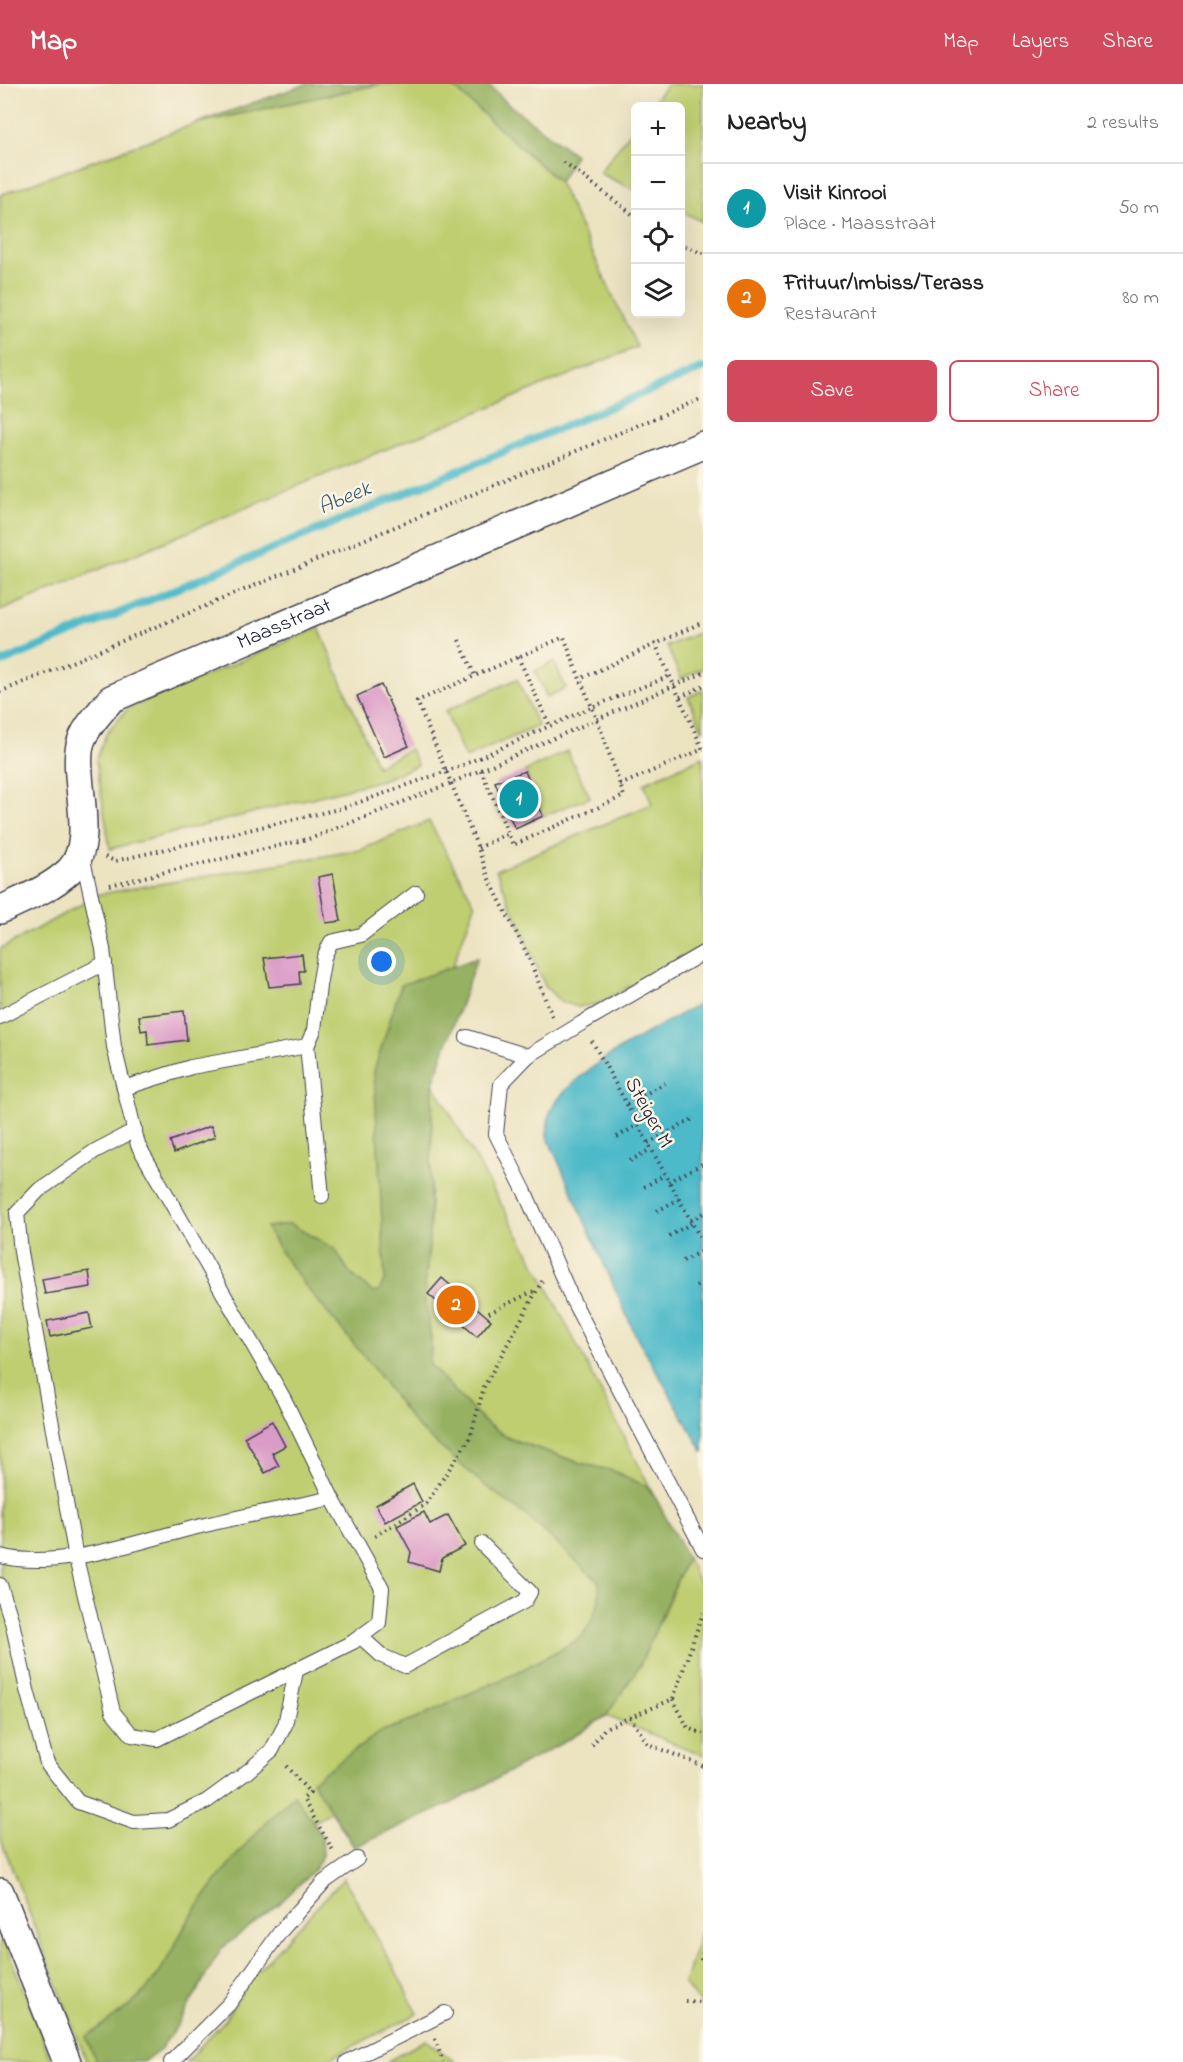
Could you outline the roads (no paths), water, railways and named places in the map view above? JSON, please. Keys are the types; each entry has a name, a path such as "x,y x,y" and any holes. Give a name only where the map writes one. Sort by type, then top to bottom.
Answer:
{"street":[{"name":"Maasstraat","path":"81,850 80,743 94,720 111,699 703,445"},
{"path":"0,910 52,884 70,870 81,850"},
{"path":"0,1892 67,2062"}],"lane":[{"path":"81,850 105,963 114,1047 135,1130 138,1145 284,1400 332,1498 382,1588 380,1623 361,1637 157,1739 132,1736 112,1712 76,1558 22,1264 17,1213 39,1190 96,1151 135,1130"},
{"path":"322,1196 307,1046 315,1029 324,957 331,942 361,935 416,893"},
{"path":"703,953 528,1056 501,1084 496,1134 525,1192 572,1299 703,1549"},
{"path":"0,1017 105,963"},
{"path":"468,1037 528,1056"},
{"path":"124,1088 191,1067 307,1046"},
{"path":"0,1556 15,1560 76,1558 199,1526 332,1498"},
{"path":"361,1637 382,1656 405,1666 525,1601 530,1592 482,1544"},
{"path":"0,1585 12,1622 27,1690 47,1763 78,1802 134,1822 168,1820 207,1801 272,1750 285,1725 296,1671"},
{"path":"171,2062 229,2004 280,1932 324,1882 357,1859"},
{"path":"347,2062 445,2013"}],"water":[{"path":"703,1002 703,1452 635,1334 547,1136 550,1113 560,1097 575,1081 618,1050"}],"waterway":[{"name":"Abeek","path":"0,663 703,368"}],"place":[{"name":"Visit Kinrooi","path":"519,799"},
{"name":"Frituur/Imbiss/Terass","path":"456,1305"}]}
